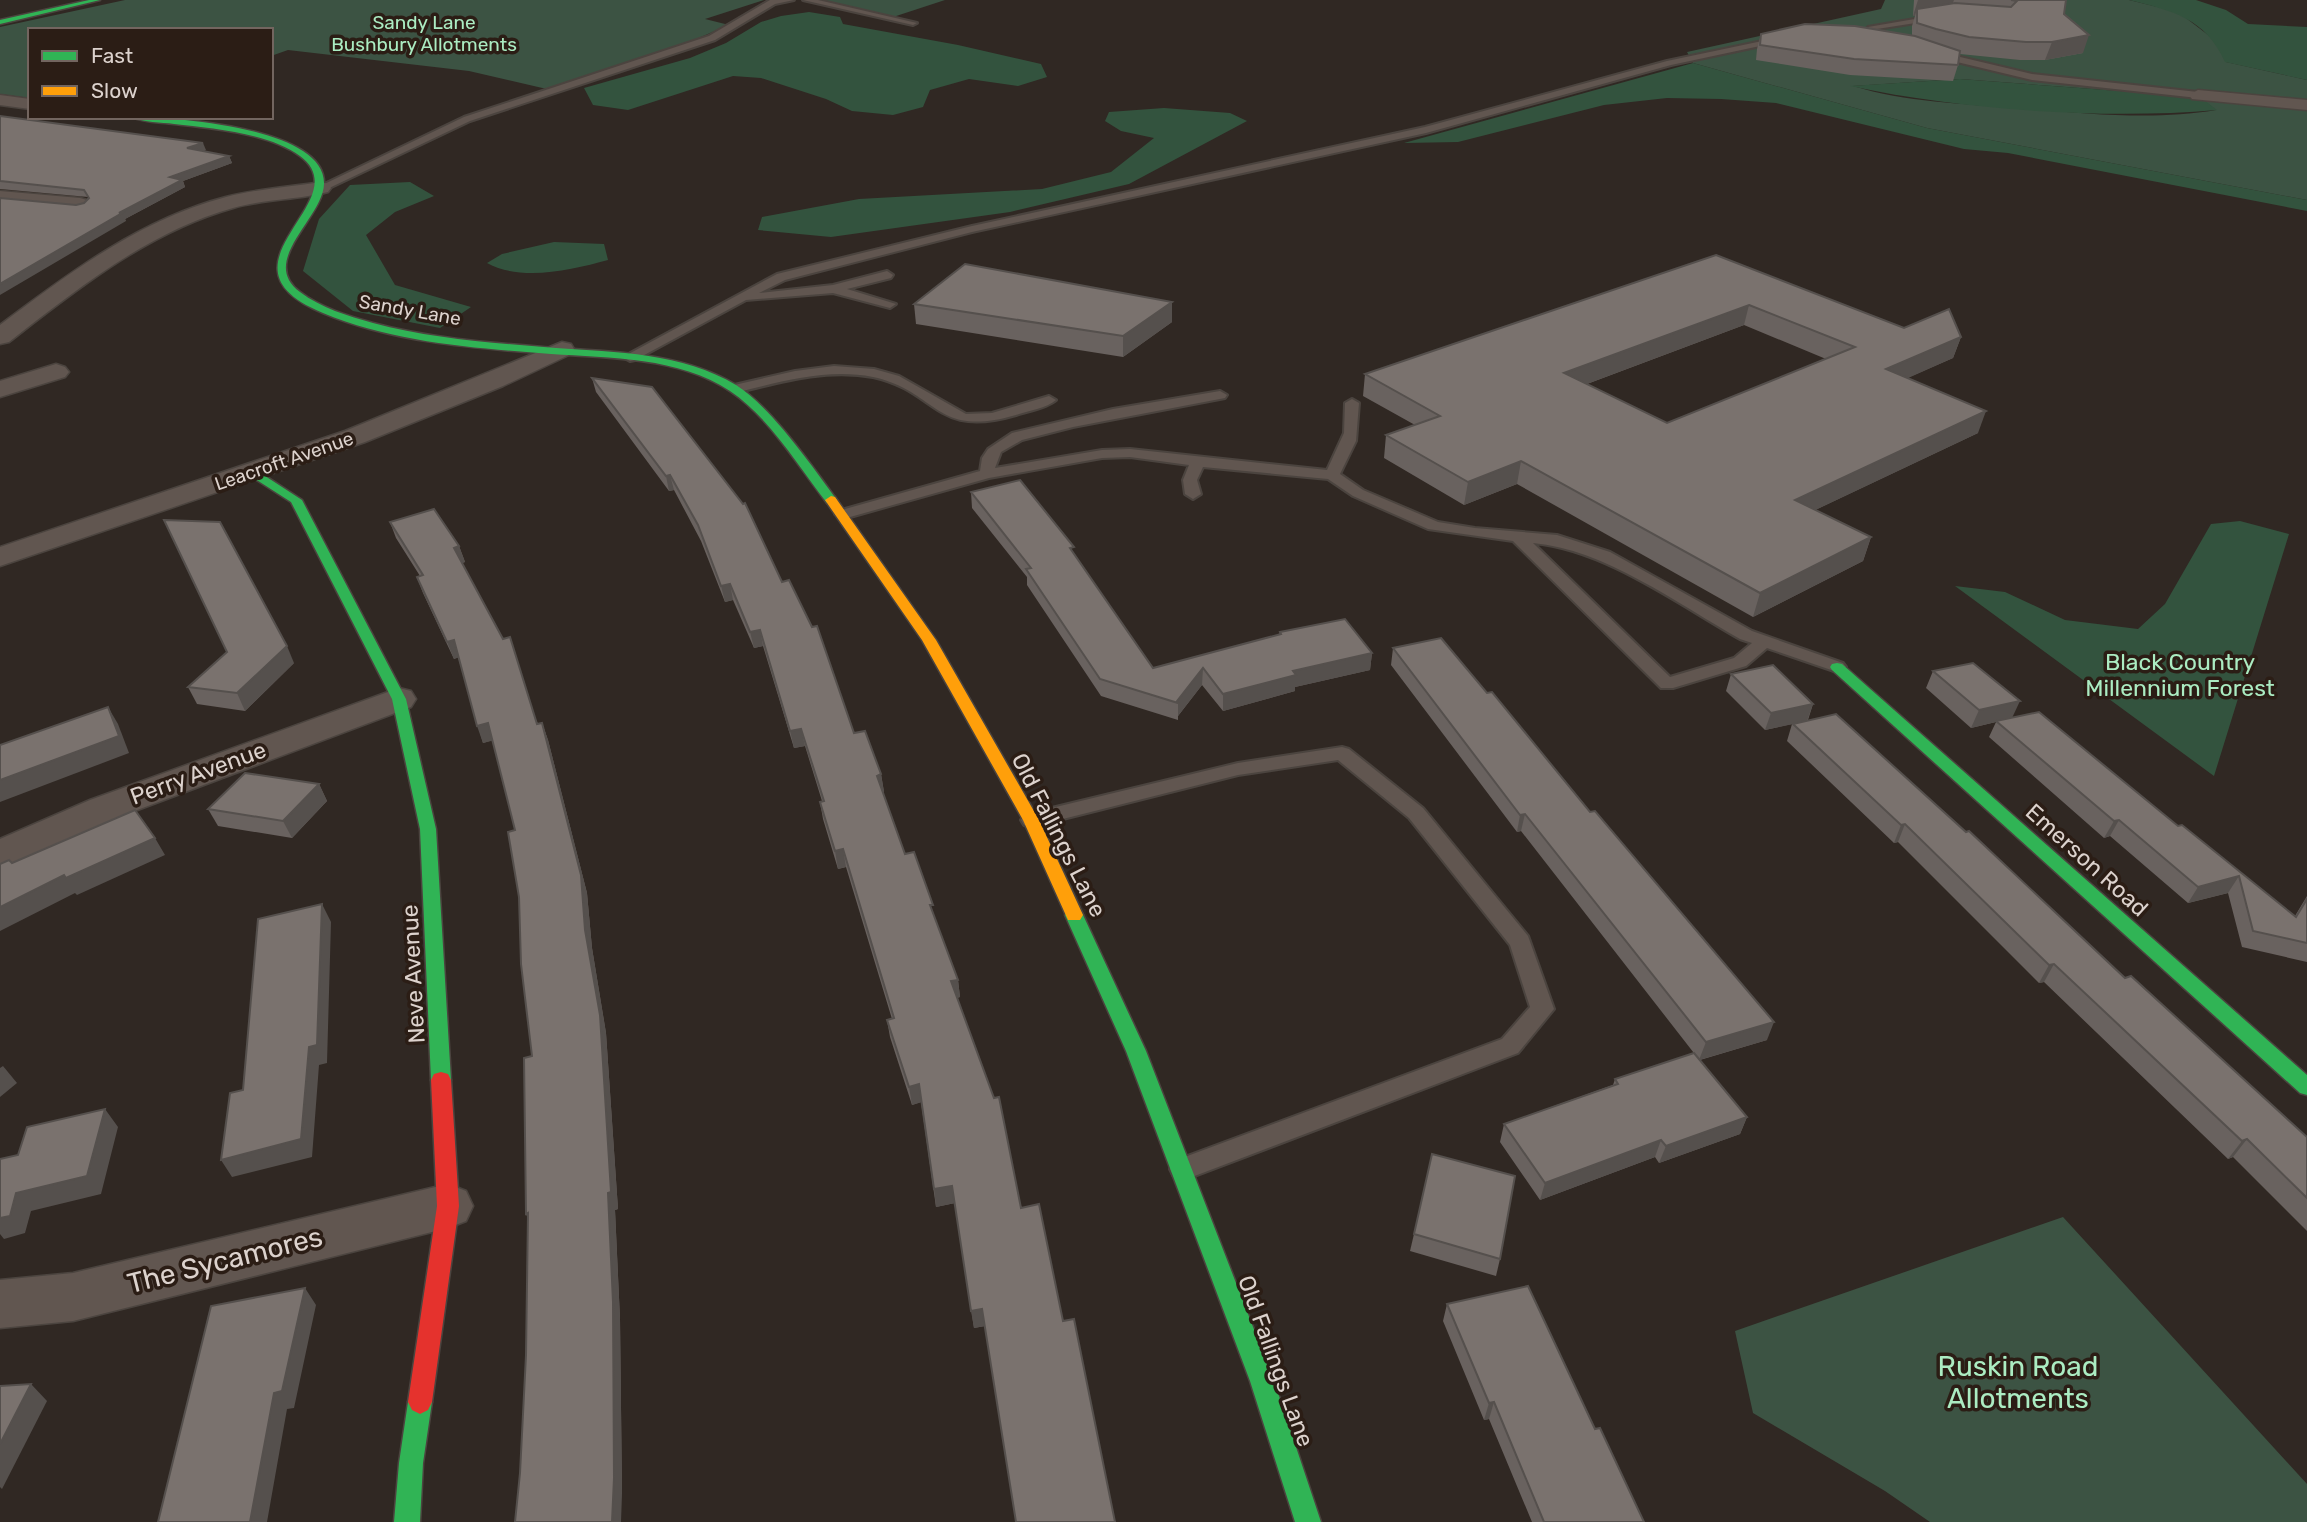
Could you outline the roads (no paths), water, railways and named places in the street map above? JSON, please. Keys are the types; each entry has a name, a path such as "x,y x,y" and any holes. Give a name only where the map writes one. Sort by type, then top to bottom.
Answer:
{"street":[{"path":"0,22 97,0"},
{"path":"2198,95 2307,105"},
{"path":"0,100 28,104"},
{"path":"0,337 82,275 167,226 230,202 321,188 317,169 311,161 277,141 227,130 150,119"},
{"name":"Sandy Lane","path":"321,188 317,199 286,244 282,257 287,283 300,297 328,313 379,329 463,341 562,349"},
{"path":"0,197 80,204"},
{"path":"82,275 122,277"},
{"name":"Old Fallings Lane","path":"562,349 630,356 694,370 735,389 761,415 842,514 929,640 1031,820 1136,1051 1262,1381 1308,1522"},
{"name":"Leacroft Avenue","path":"0,556 408,418 489,385 562,349"},
{"path":"6,382 56,372"},
{"name":"Neve Avenue","path":"253,472 296,500 399,699 428,829 448,1206 411,1463 407,1522"},
{"name":"Emerson Road","path":"1837,667 2307,1087"},
{"name":"Perry Avenue","path":"0,855 103,809 399,699"},
{"name":"The Sycamores","path":"0,1304 73,1297 448,1206"}],"lane":[{"path":"321,188 467,119 712,38 774,2 790,0"},
{"path":"807,0 913,23"},
{"path":"1876,34 1872,27 1950,15"},
{"path":"1864,34 1876,34 1902,43"},
{"path":"630,356 781,277 946,236 1426,130 1670,63 1789,37"},
{"path":"1929,52 1968,65 2064,82 2198,95"},
{"path":"739,300 833,289 887,275"},
{"path":"833,289 890,304"},
{"path":"735,389 793,373 849,368 895,379 949,412 975,419 1049,400"},
{"path":"988,474 987,465 992,453 999,445 1021,435 1117,412 1220,396"},
{"path":"1332,475 1346,453 1354,428 1352,403"},
{"path":"842,514 988,474 1102,454 1130,453 1332,475 1358,493 1434,526 1558,540 1604,555 1746,635 1837,667"},
{"path":"1193,494 1190,480 1198,462"},
{"path":"1517,537 1667,684 1740,662 1764,642"},
{"path":"1031,820 1238,769 1342,753 1416,813 1520,942 1542,1009 1510,1046 1180,1170"}],"park label":[{"name":"Sandy Lane Bushbury Allotments","path":"424,33"},
{"name":"Black Country Millennium Forest","path":"2180,675"},
{"name":"Ruskin Road Allotments","path":"2018,1382"}]}
